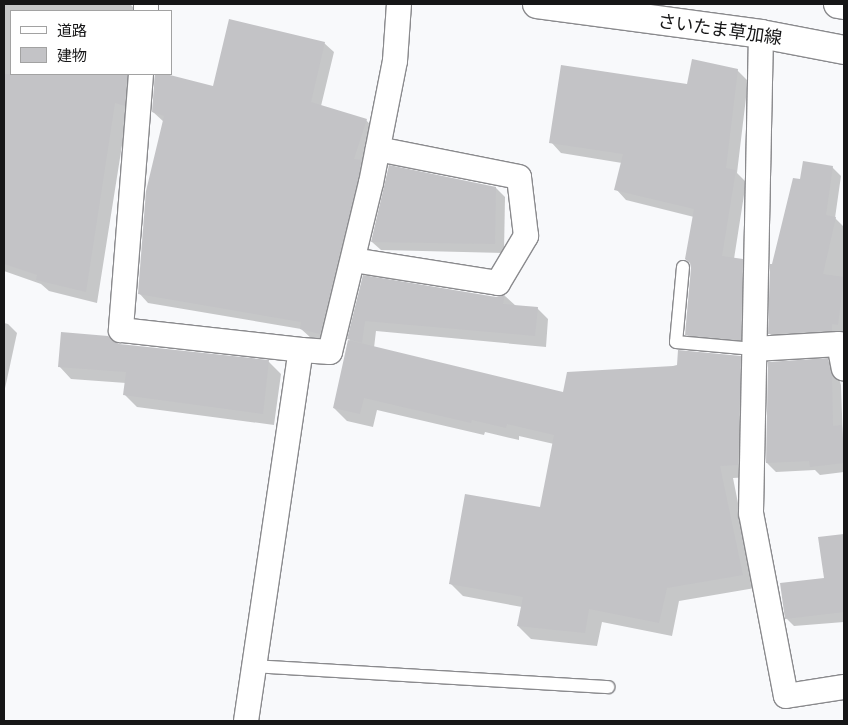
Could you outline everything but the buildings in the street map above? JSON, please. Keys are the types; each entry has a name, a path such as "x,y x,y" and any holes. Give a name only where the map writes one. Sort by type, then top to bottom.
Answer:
{"main road":[{"name":"さいたま草加線","path":"537,4 761,34 844,50"},
{"path":"838,4 844,5"}],"street":[{"path":"141,75 121,330 330,352 378,149 394,61 399,4"},
{"path":"761,34 751,513 786,696 844,687"},
{"path":"352,260 498,282 526,236 519,177 378,149"},
{"path":"754,349 839,344 844,369"},
{"path":"246,721 301,350"}],"lane":[{"path":"683,266 676,342 754,349"},
{"path":"254,666 608,687"}]}
